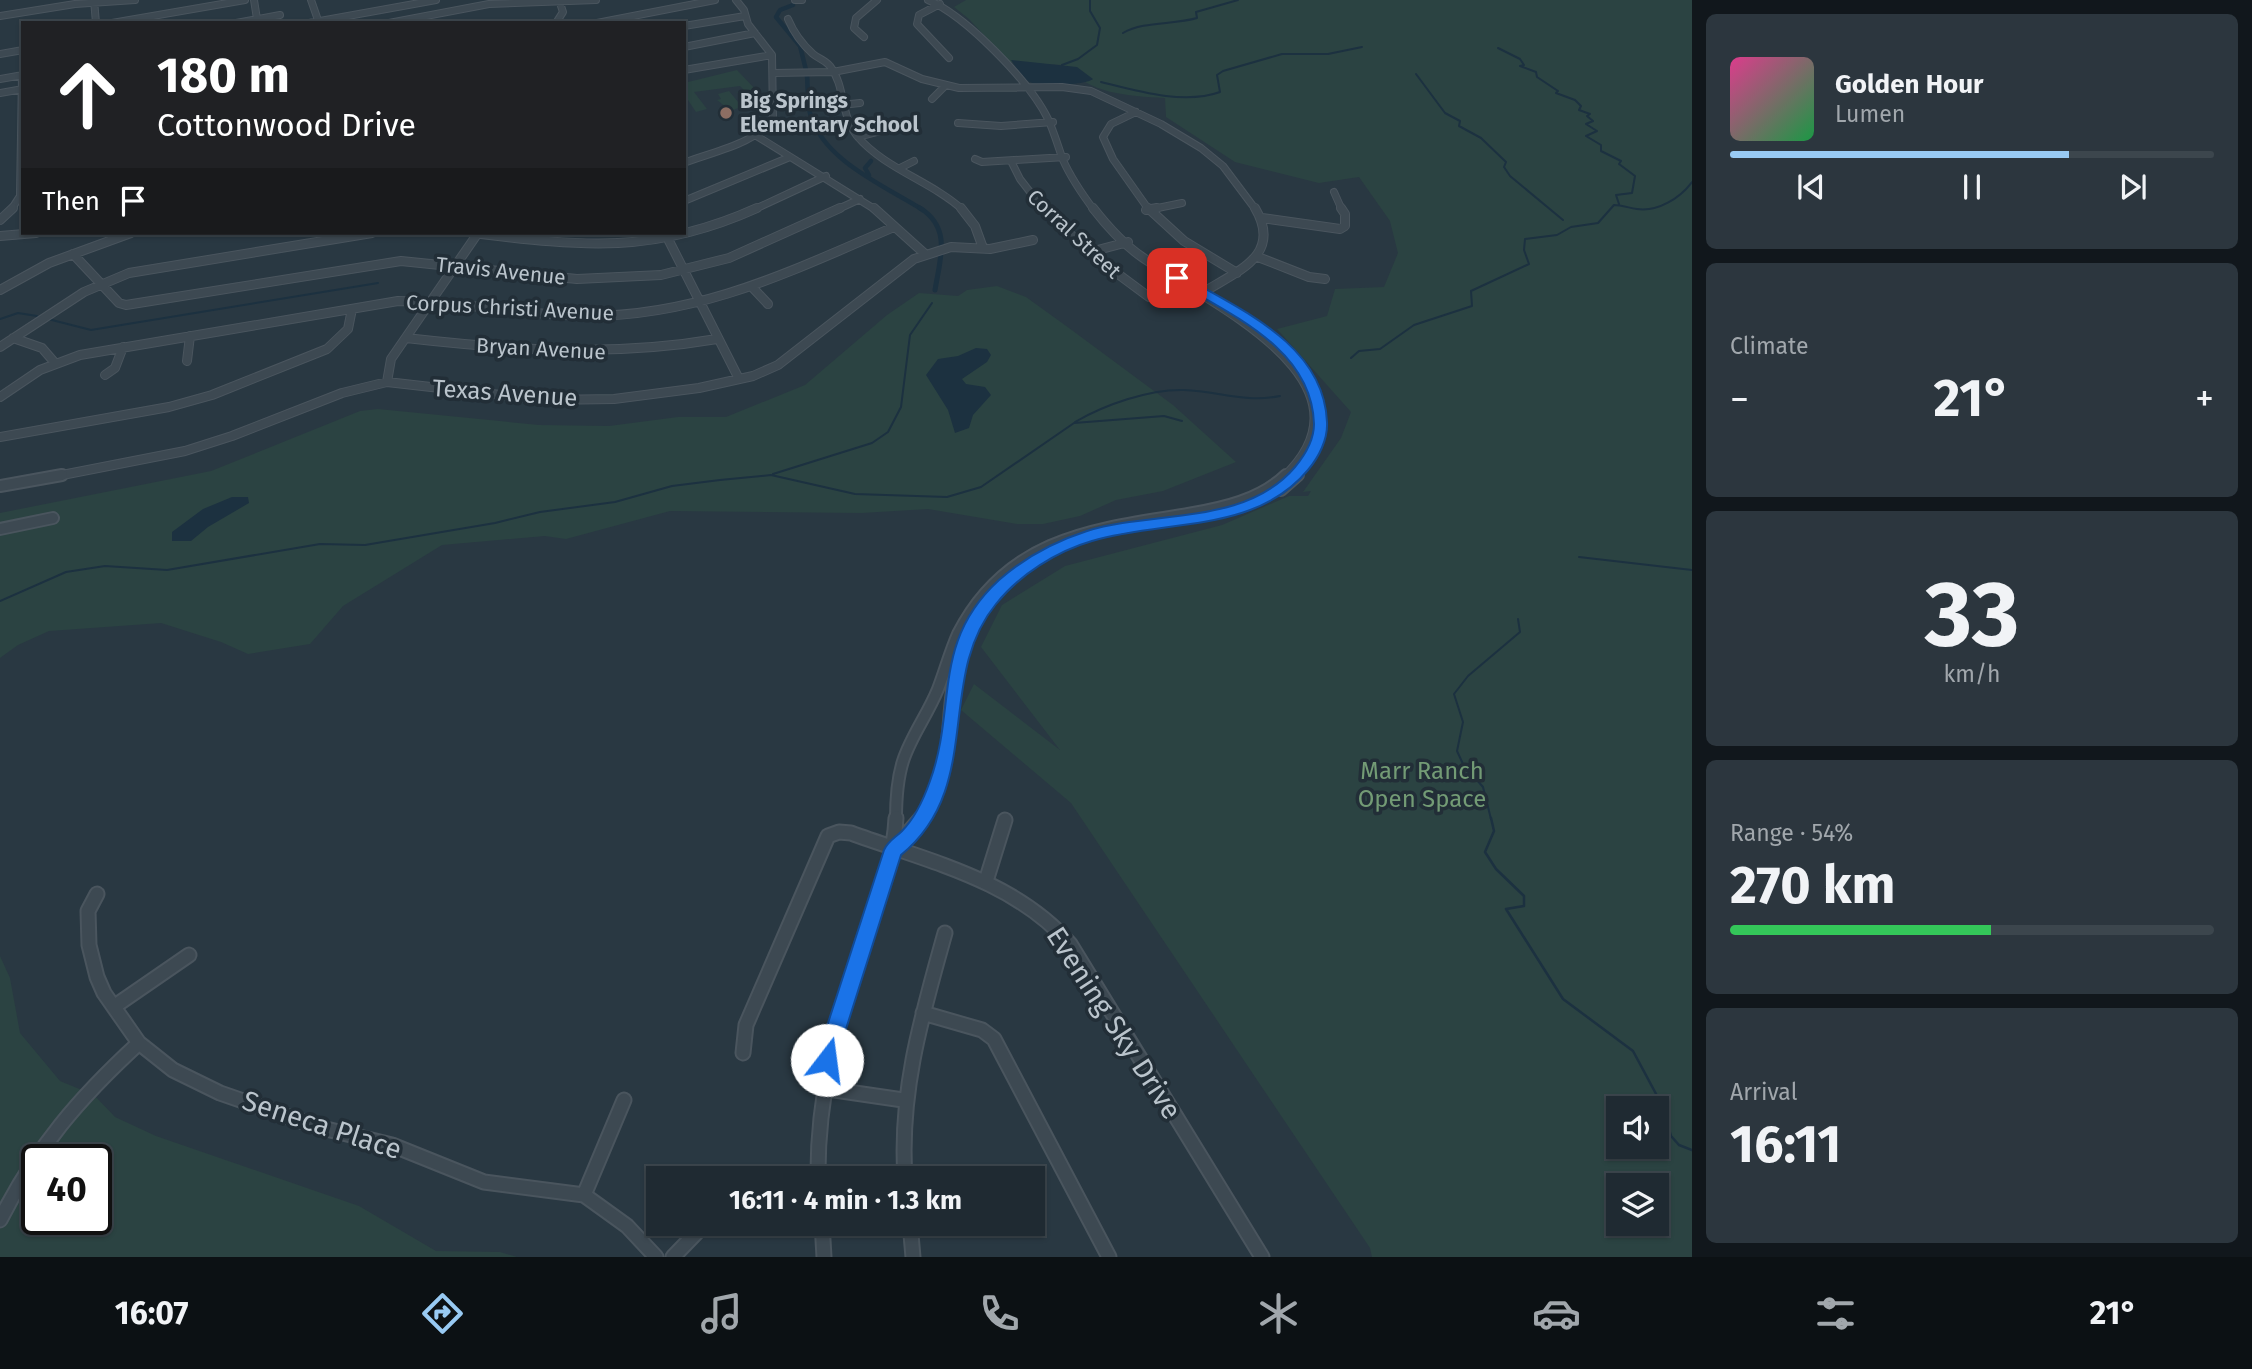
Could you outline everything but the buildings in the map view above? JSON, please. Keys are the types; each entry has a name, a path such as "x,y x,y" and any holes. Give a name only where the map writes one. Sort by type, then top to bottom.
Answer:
{"street":[{"path":"0,16 94,2 135,0"},
{"path":"124,21 245,0"},
{"path":"254,0 257,19"},
{"path":"311,0 319,21"},
{"path":"324,21 436,0"},
{"path":"400,21 489,4 596,0"},
{"path":"607,21 715,0"},
{"path":"686,162 755,135 768,126 773,117 772,55 755,33 736,0"},
{"path":"864,37 855,29 856,18 877,0"},
{"path":"893,850 909,837 934,792 946,759 957,663 977,617 1007,582 1044,556 1090,536 1213,516 1255,504 1290,483 1313,455 1320,436 1321,415 1318,399 1306,372 1290,352 1265,330 1158,271 1126,243 1065,157 1052,122 1027,89 966,19 939,3 928,0"},
{"path":"557,21 563,12 559,1"},
{"path":"94,2 96,21"},
{"path":"939,3 919,15 917,24 949,58"},
{"path":"39,10 39,21"},
{"path":"246,21 280,15"},
{"path":"686,26 745,16"},
{"path":"788,19 810,51 828,63 847,121 858,137 965,209 978,228 983,248"},
{"path":"686,47 755,33"},
{"path":"0,54 21,50"},
{"path":"686,70 772,55"},
{"path":"773,73 833,72 885,62 945,86 989,90 1062,87 1086,90 1175,131 1212,157 1245,191 1262,218 1265,240 1258,257 1201,294"},
{"path":"0,79 21,75"},
{"path":"932,99 945,86"},
{"path":"0,93 21,89"},
{"path":"841,105 860,103"},
{"path":"1136,111 1111,124 1102,136 1110,156 1146,210 1175,236 1237,273"},
{"path":"958,123 1001,126 1052,122"},
{"path":"858,137 885,130"},
{"path":"755,135 860,199 925,254"},
{"path":"686,200 790,157"},
{"path":"975,159 982,162 1065,157"},
{"path":"901,168 914,161"},
{"name":"Corral Street","path":"1011,161 1026,190 1090,252 1149,297"},
{"path":"686,232 710,227 826,176"},
{"path":"1262,218 1340,229 1345,226 1345,214 1333,195 1335,192"},
{"name":"Travis Avenue","path":"100,284 119,303 131,304 391,262 592,279 637,278 683,271 742,252 860,199"},
{"path":"1146,210 1182,203"},
{"path":"0,220 19,205"},
{"name":"Corpus Christi Avenue","path":"0,397 55,363 123,347 398,301 432,301 584,316 644,313 700,304 753,288 894,227"},
{"path":"0,236 21,234"},
{"path":"2,286 73,254 125,235"},
{"path":"0,347 69,300 100,284 155,267 359,235"},
{"path":"387,383 391,359 476,235"},
{"path":"495,235 597,246 666,236 739,379"},
{"name":"Texas Avenue","path":"0,486 195,449 344,391 387,383 514,398 577,400 657,395 739,379 765,371 788,359 905,264 925,254 951,247 1000,248 1033,240"},
{"path":"1090,252 1126,243"},
{"path":"73,254 100,284"},
{"path":"1258,257 1309,277 1325,279"},
{"path":"753,288 768,304"},
{"path":"818,1166 821,1088 834,1030 893,850 896,789 910,741 933,700 960,630 978,604 1001,579 1035,553 1079,533 1222,508 1256,496 1284,478 1310,446 1313,407 1297,370 1265,336 1201,294"},
{"path":"0,437 169,407 212,395 327,349 348,329 352,309"},
{"path":"187,361 190,336"},
{"path":"13,338 42,348 55,363"},
{"name":"Bryan Avenue","path":"406,338 524,352 579,355 649,351 717,339"},
{"path":"106,375 115,368 123,347"},
{"path":"0,529 53,518"},
{"path":"986,881 1005,820"},
{"name":"Evening Sky Drive","path":"743,1053 746,1025 813,872 824,840 839,832 851,833 986,881 1031,905 1070,944 1262,1257"},
{"name":"Seneca Place","path":"97,894 88,911 89,945 104,993 139,1043 196,1082 318,1127 392,1145 484,1182 584,1195 627,1226 656,1257"},
{"path":"905,1166 903,1100 945,933"},
{"path":"115,1006 189,954"},
{"path":"923,1013 982,1030 994,1039 1109,1257"},
{"path":"0,1220 23,1172 50,1132 80,1097 139,1043"},
{"path":"821,1088 903,1100"},
{"path":"584,1195 624,1100"},
{"path":"673,1257 693,1236"},
{"path":"823,1236 824,1257"},
{"path":"911,1236 913,1257"}],"green space":[{"name":"Marr Ranch Open Space","path":"966,0 1692,0 1692,1257 1372,1257 1370,1248 1071,803 961,710 974,684 1060,750 981,647 1002,605 1065,566 1222,525 1289,496 1308,496 1311,491 1303,492 1341,438 1351,412 1277,329 1327,316 1335,289 1384,287 1398,253 1390,221 1359,177 1319,183 1235,162 1166,117 1165,98 1123,94 1097,88 1074,75 1063,65 1009,62 969,19 954,7"},
{"path":"737,70 756,90 758,105 763,109 755,112 745,105 731,111 717,100 721,99 718,94 729,91 739,103 748,101 745,92 736,93 744,90 740,86 694,92 707,109 696,112 686,100 686,83"},
{"path":"997,286 1026,297 1069,328 1173,405 1236,462 1163,491 1116,500 1080,516 1043,524 1017,524 928,509 861,513 670,511 566,539 545,536 442,545 343,606 310,644 248,654 221,642 161,623 49,631 18,645 0,658 0,513 211,471 360,411 378,409 539,425 609,426 678,417 726,417 805,385 887,315 919,293 958,296 967,290"},
{"path":"0,956 10,978 20,1033 60,1081 94,1095 115,1117 156,1136 359,1206 436,1251 500,1252 517,1257 0,1257"}],"water":[{"path":"1011,60 1077,67 1093,79 1072,84 1035,84 1024,78"},
{"path":"976,348 987,349 991,355 987,362 962,379 966,384 985,387 991,395 973,415 969,428 955,433 948,410 926,375 938,359 958,356"},
{"path":"232,497 248,497 249,503 208,527 191,541 172,541 172,532 203,509"}],"waterway":[{"path":"1062,65 1078,59 1097,45 1100,28 1090,11 1090,0"},
{"path":"1123,33 1149,25 1197,18 1196,12 1238,0"},
{"path":"793,5 780,10 776,17 800,46 806,70"},
{"path":"1101,82 1160,95 1206,96 1220,92 1217,75 1223,71 1282,54 1328,54 1362,47"},
{"path":"1498,48 1520,59 1524,65 1520,66 1536,72 1537,77 1558,91 1556,93 1575,100 1581,106 1579,110 1590,114 1587,116 1593,121 1586,124 1597,131 1586,136 1601,145 1601,151 1621,161 1619,164 1635,176 1632,193 1616,195 1619,204"},
{"path":"1416,74 1445,113 1460,121 1459,126 1481,138 1506,162 1504,167 1510,176 1563,220"},
{"path":"807,75 810,113 827,145 857,170 921,209"},
{"path":"869,175 865,168 871,161"},
{"path":"1351,358 1359,351 1380,349 1414,325 1472,306 1471,291 1529,264 1524,250 1525,239 1557,235 1571,227 1598,223 1614,205 1637,209 1660,206 1675,198 1692,182"},
{"path":"921,209 937,225 940,235 941,256 935,290"},
{"path":"48,319 91,330 378,283"},
{"path":"773,474 872,443 888,432 901,407 910,335 932,303"},
{"path":"0,319 18,313 37,316"},
{"path":"1075,422 1113,404 1170,390 1255,398 1280,396"},
{"path":"0,601 66,572 105,566 167,570 320,544 365,545 495,523 540,512 615,502 672,486 720,480 771,475 855,494 947,497 981,487 1074,423 1164,416 1182,421"},
{"path":"1579,557 1692,570"},
{"path":"1491,819 1483,787 1463,764 1457,751 1463,722 1454,694 1468,676 1520,632 1518,619"},
{"path":"1491,818 1494,831 1485,852 1496,869 1524,896 1524,906 1506,909 1563,999 1633,1051 1662,1105 1671,1136 1679,1145 1692,1150"}],"place":[{"name":"Big Springs Elementary School","path":"726,113"}],"route":[{"path":"827,1060 834,1030 893,850 909,837 927,810 938,783 946,759 957,663 977,617 991,598 1007,582 1044,556 1090,536 1112,530 1213,516 1255,504 1290,483 1313,455 1320,436 1320,409 1311,380 1298,361 1265,330 1177,278"}]}
